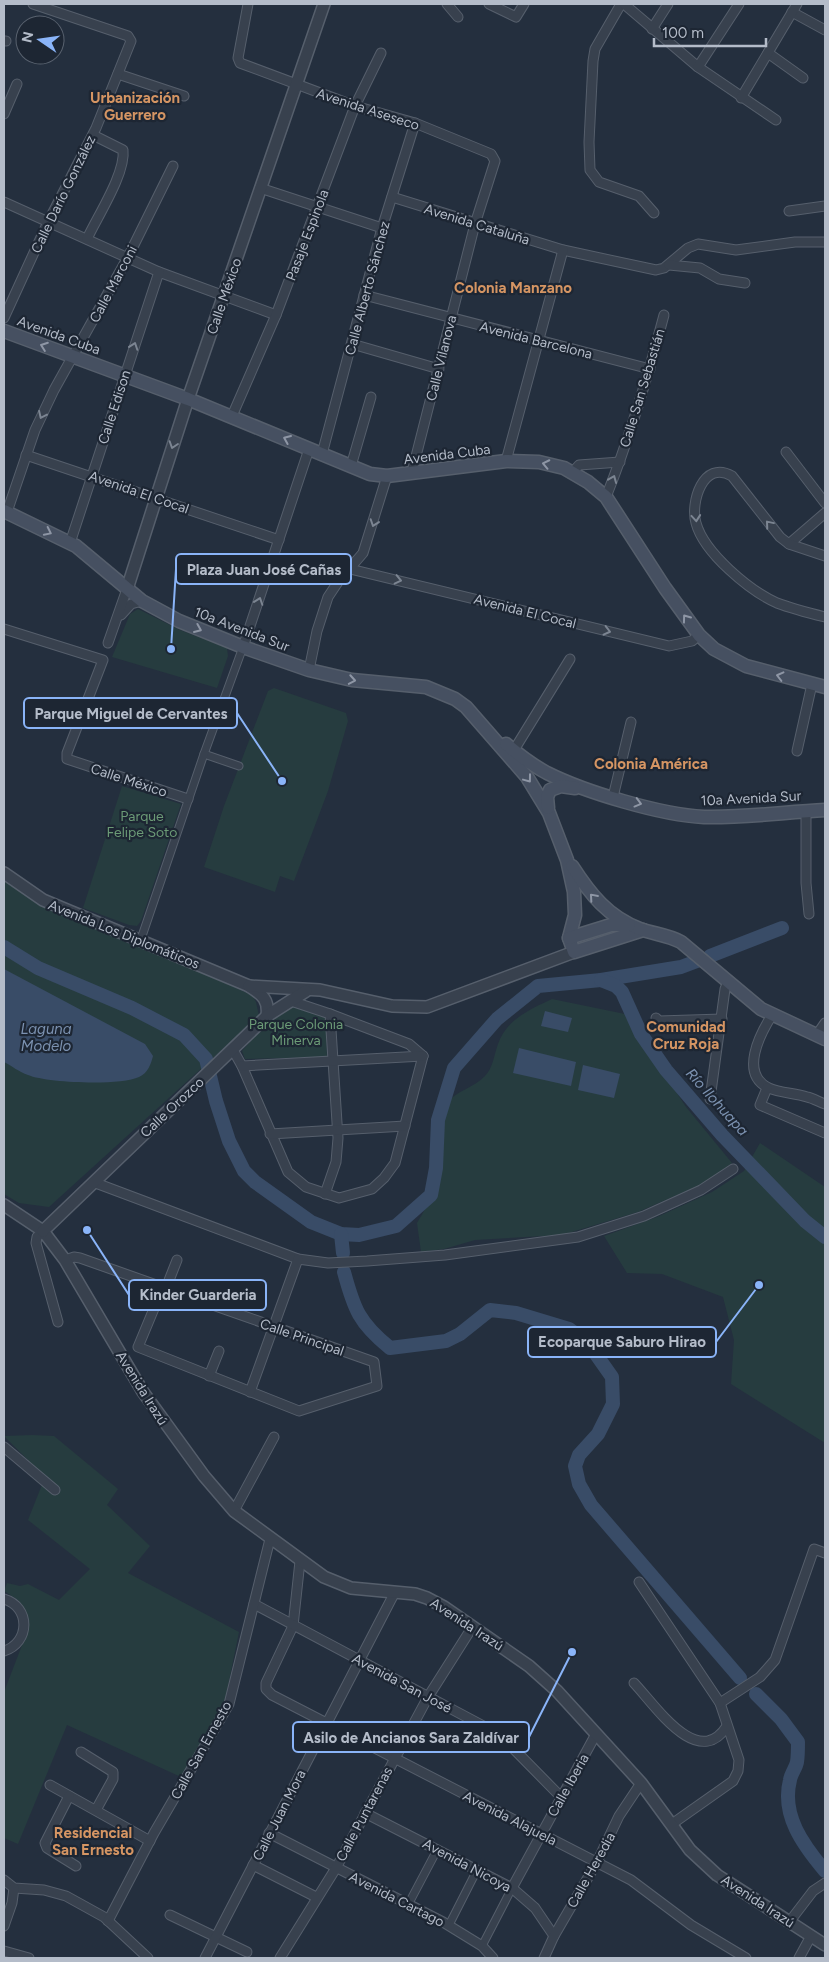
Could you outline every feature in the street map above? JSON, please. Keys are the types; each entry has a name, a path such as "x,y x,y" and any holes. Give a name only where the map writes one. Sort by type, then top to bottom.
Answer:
{"main road":[{"name":"Avenida Cuba","path":"4,331 232,416 370,474 387,476 506,462 539,462 564,468 606,497 665,588 699,635 714,649 735,662 825,687"},
{"name":"10a Avenida Sur","path":"5,511 70,543 142,601 180,621 244,647 309,670 352,680 417,685 435,690 455,699 487,728 527,777 549,813"},
{"name":"10a Avenida Sur","path":"487,728 546,772 592,791"},
{"name":"10a Avenida Sur","path":"549,813 547,797 554,788 562,786 592,791 664,810 703,817 825,810"},
{"path":"549,813 568,860 594,899 629,925 669,936 681,942 728,982 772,1015 820,1038"},
{"path":"568,860 575,903 573,927 569,938 574,952 643,930"},
{"path":"569,938 611,925 629,925"}],"street":[{"name":"Calle Darío González","path":"4,318 48,222 93,135 131,41 128,36 34,4"},
{"name":"Avenida Aseseco","path":"248,4 238,58 240,63 355,106 415,123 494,157"},
{"name":"Calle México","path":"127,589 188,399 324,4"},
{"path":"447,4 458,18"},
{"path":"489,4 516,17 524,4"},
{"path":"654,213 639,196 599,182 590,170 589,142 595,49 623,4 698,67 776,120"},
{"path":"652,29 668,4"},
{"path":"698,67 739,4"},
{"path":"741,98 795,8 825,30"},
{"name":"Pasaje Espinola","path":"232,416 276,315 355,106 381,53"},
{"path":"768,53 803,78"},
{"path":"118,74 184,96"},
{"path":"4,114 17,84"},
{"name":"Calle Alberto Sánchez","path":"322,454 382,228 415,123"},
{"path":"87,239 121,170 124,157 123,150 93,135"},
{"name":"Calle Vilanova","path":"412,472 475,224 495,161 494,157"},
{"name":"Calle Marconi","path":"5,511 26,455 54,390 128,257 173,166"},
{"path":"260,188 382,228"},
{"name":"Avenida Cataluña","path":"392,197 563,250 656,270 669,264"},
{"path":"4,202 159,272 276,315"},
{"path":"789,211 825,206"},
{"path":"669,264 688,248 698,244 736,250 795,242 825,242"},
{"path":"506,462 563,250"},
{"path":"669,264 700,268 719,279 745,283"},
{"name":"Calle Edison","path":"70,543 159,272"},
{"name":"Avenida Barcelona","path":"364,295 451,320 539,340 650,369"},
{"name":"Calle San Sebastián","path":"606,497 620,462 650,369 664,315"},
{"path":"352,344 439,369"},
{"path":"351,466 371,397"},
{"path":"141,939 188,799 244,647 310,449"},
{"path":"786,452 825,503"},
{"name":"Avenida El Cocal","path":"26,455 279,540"},
{"name":"Calle San Sebastián","path":"572,473 579,465 620,462"},
{"path":"825,556 789,544 770,527 732,476 716,472 710,473 706,477 702,484 695,514 695,522 706,544 727,566 767,597 801,612 825,617"},
{"path":"309,670 317,631 328,597 338,582 363,553 375,520 387,476"},
{"path":"789,544 825,513"},
{"name":"Avenida El Cocal","path":"350,569 669,646 692,641 699,635"},
{"path":"108,644 127,589"},
{"path":"116,621 131,604 142,601"},
{"name":"Calle México","path":"4,629 103,660 67,753 70,761 188,799"},
{"path":"514,750 570,659"},
{"path":"797,751 812,684"},
{"path":"613,796 631,722"},
{"path":"204,754 239,766"},
{"path":"806,811 806,883 809,914"},
{"name":"Avenida Los Diplomáticos","path":"4,872 43,900 141,939 249,986 263,995 268,1007 267,1016"},
{"path":"557,958 569,938"},
{"name":"Avenida Los Diplomáticos","path":"249,986 326,991 406,1008 427,1007 574,952"},
{"path":"710,1099 728,982"},
{"name":"Calle Orozco","path":"43,1231 267,1016 306,991"},
{"path":"291,1001 409,1044 423,1056"},
{"path":"325,1194 336,1162 338,1129 330,1014"},
{"path":"772,1015 757,1040 752,1058 757,1076 768,1088 808,1097 825,1104"},
{"path":"656,1018 659,1022 722,1019"},
{"path":"820,1038 825,1023"},
{"path":"233,1050 242,1066 288,1172 306,1187 339,1198 356,1195 372,1189 396,1163 423,1056"},
{"path":"242,1066 423,1056"},
{"path":"768,1088 760,1105 825,1133"},
{"path":"270,1134 405,1126"},
{"path":"93,1182 298,1259 328,1264 426,1257 578,1237 644,1216 701,1190 733,1169"},
{"name":"Avenida Irazú","path":"4,1205 43,1231 65,1260 143,1392 204,1476 234,1510 270,1539 324,1577 351,1588 415,1594 427,1598 473,1626 529,1666 557,1691 641,1783 690,1850 717,1875 825,1945"},
{"path":"43,1231 37,1237 36,1243 58,1322"},
{"name":"Calle Principal","path":"65,1260 74,1257 80,1258 374,1362 377,1386 299,1411 250,1392"},
{"path":"177,1260 138,1347 250,1392 298,1259"},
{"path":"209,1376 218,1351"},
{"path":"234,1510 274,1437"},
{"path":"4,1447 55,1490"},
{"name":"Calle San Ernesto","path":"108,1921 150,1840 229,1704 270,1539"},
{"path":"720,1704 751,1684 769,1669 784,1637 814,1549 825,1553"},
{"path":"293,1626 300,1561"},
{"path":"639,1582 720,1704 738,1760 738,1771 733,1781 672,1824"},
{"name":"Calle Juan Mora","path":"205,1958 395,1592"},
{"path":"4,1599 18,1607 23,1616 24,1627 22,1637 15,1645 4,1651"},
{"name":"Avenida San José","path":"254,1604 360,1662 490,1729 506,1741 561,1797"},
{"name":"Avenida Alajuela","path":"293,1626 269,1675 266,1689 272,1695 631,1880 691,1925 746,1958"},
{"name":"Calle Puntarenas","path":"280,1958 316,1897 336,1868 393,1757 473,1626"},
{"path":"634,1683 685,1737 697,1742 708,1741 720,1737 727,1726"},
{"name":"Calle Iberia","path":"512,1888 596,1734"},
{"path":"81,1752 113,1772 113,1779 96,1810"},
{"name":"Calle Heredia","path":"544,1958 554,1936 597,1862 619,1816 641,1783"},
{"path":"50,1785 150,1840"},
{"path":"69,1796 45,1843 47,1848 76,1866"},
{"name":"Avenida Nicoya","path":"365,1813 512,1888 535,1908 554,1936"},
{"name":"Avenida Cartago","path":"269,1833 449,1925 482,1946 493,1958"},
{"path":"409,1903 437,1850"},
{"path":"253,1865 316,1897"},
{"path":"449,1925 477,1870"},
{"path":"4,1880 14,1888 44,1890 66,1896 108,1921 148,1958"},
{"path":"790,1921 813,1891 825,1883"},
{"path":"4,1926 12,1903 14,1888"},
{"path":"482,1946 512,1888"},
{"path":"170,1915 247,1952"},
{"path":"799,1958 811,1936"},
{"path":"4,1951 29,1958"}],"green space":[{"path":"138,609 180,630 227,648 228,656 217,688 112,657 130,614"},
{"path":"274,688 346,713 348,721 328,791 294,881 280,876 275,892 204,867 224,806 268,691"},
{"name":"Parque Felipe Soto","path":"122,786 181,804 141,921 137,926 129,925 83,908"},
{"path":"4,880 41,906 119,936 252,995 256,1002 259,1016 49,1207 19,1203 4,1194"},
{"path":"552,999 625,1014 686,1107 732,1163 705,1183 638,1212 562,1235 475,1240 444,1249 421,1252 417,1223 429,1200 437,1177 440,1153 440,1123 447,1103 460,1092 481,1080 488,1073 502,1035 513,1022 527,1011"},
{"name":"Parque Colonia Minerva","path":"291,1007 298,1007 326,1017 327,1057 245,1059 242,1051 270,1019"},
{"path":"760,1143 825,1187 825,1443 731,1384 734,1340 723,1297 662,1274 627,1273 604,1236 657,1217 712,1192 744,1171"},
{"path":"4,1436 54,1436 118,1489 107,1505 150,1546 128,1573 239,1632 225,1701 181,1777 67,1725 18,1844 4,1838 4,1692 29,1627 26,1613 18,1600 4,1591 7,1583 20,1586 28,1584 59,1600 90,1569 28,1520 45,1477"}],"water":[{"name":"Laguna Modelo","path":"4,969 145,1044 153,1056 147,1071 139,1077 116,1082 66,1082 37,1078 4,1062"},
{"path":"545,1011 572,1018 568,1032 541,1026"},
{"path":"519,1048 576,1062 571,1086 513,1073"},
{"path":"583,1065 620,1074 614,1098 578,1090"}],"waterway":[{"path":"710,956 782,928"},
{"path":"4,947 38,968 132,1008 184,1035 206,1059 216,1101 229,1141 244,1171 255,1182 311,1222 341,1234 359,1235 396,1226 431,1195 436,1168 438,1120 454,1068 497,1019 538,986 601,980 681,967 697,961"},
{"name":"Río Ilohuapa","path":"601,980 616,986 622,992 641,1034 666,1070 722,1135 805,1221 825,1237"},
{"path":"341,1234 343,1253"},
{"path":"344,1272 359,1315 371,1331 390,1348 446,1341 460,1334 490,1310 516,1313 569,1329 588,1343 612,1377 613,1404 598,1434 579,1455 575,1466 579,1484 591,1505 740,1678"},
{"path":"756,1694 781,1719 798,1742 797,1762 791,1777 788,1793 791,1817 802,1840 825,1871"}],"place":[{"name":"Plaza Juan José Cañas","path":"171,649"},
{"name":"Parque Miguel de Cervantes","path":"282,781"},
{"name":"Kinder Guarderia","path":"87,1230"},
{"name":"Ecoparque Saburo Hirao","path":"759,1285"},
{"name":"Asilo de Ancianos Sara Zaldívar","path":"572,1652"}],"district":[{"name":"Urbanización Guerrero","path":"135,106"},
{"name":"Colonia Manzano","path":"513,288"},
{"name":"Colonia América","path":"651,764"},
{"name":"Comunidad Cruz Roja","path":"686,1036"},
{"name":"Residencial San Ernesto","path":"93,1842"}]}
